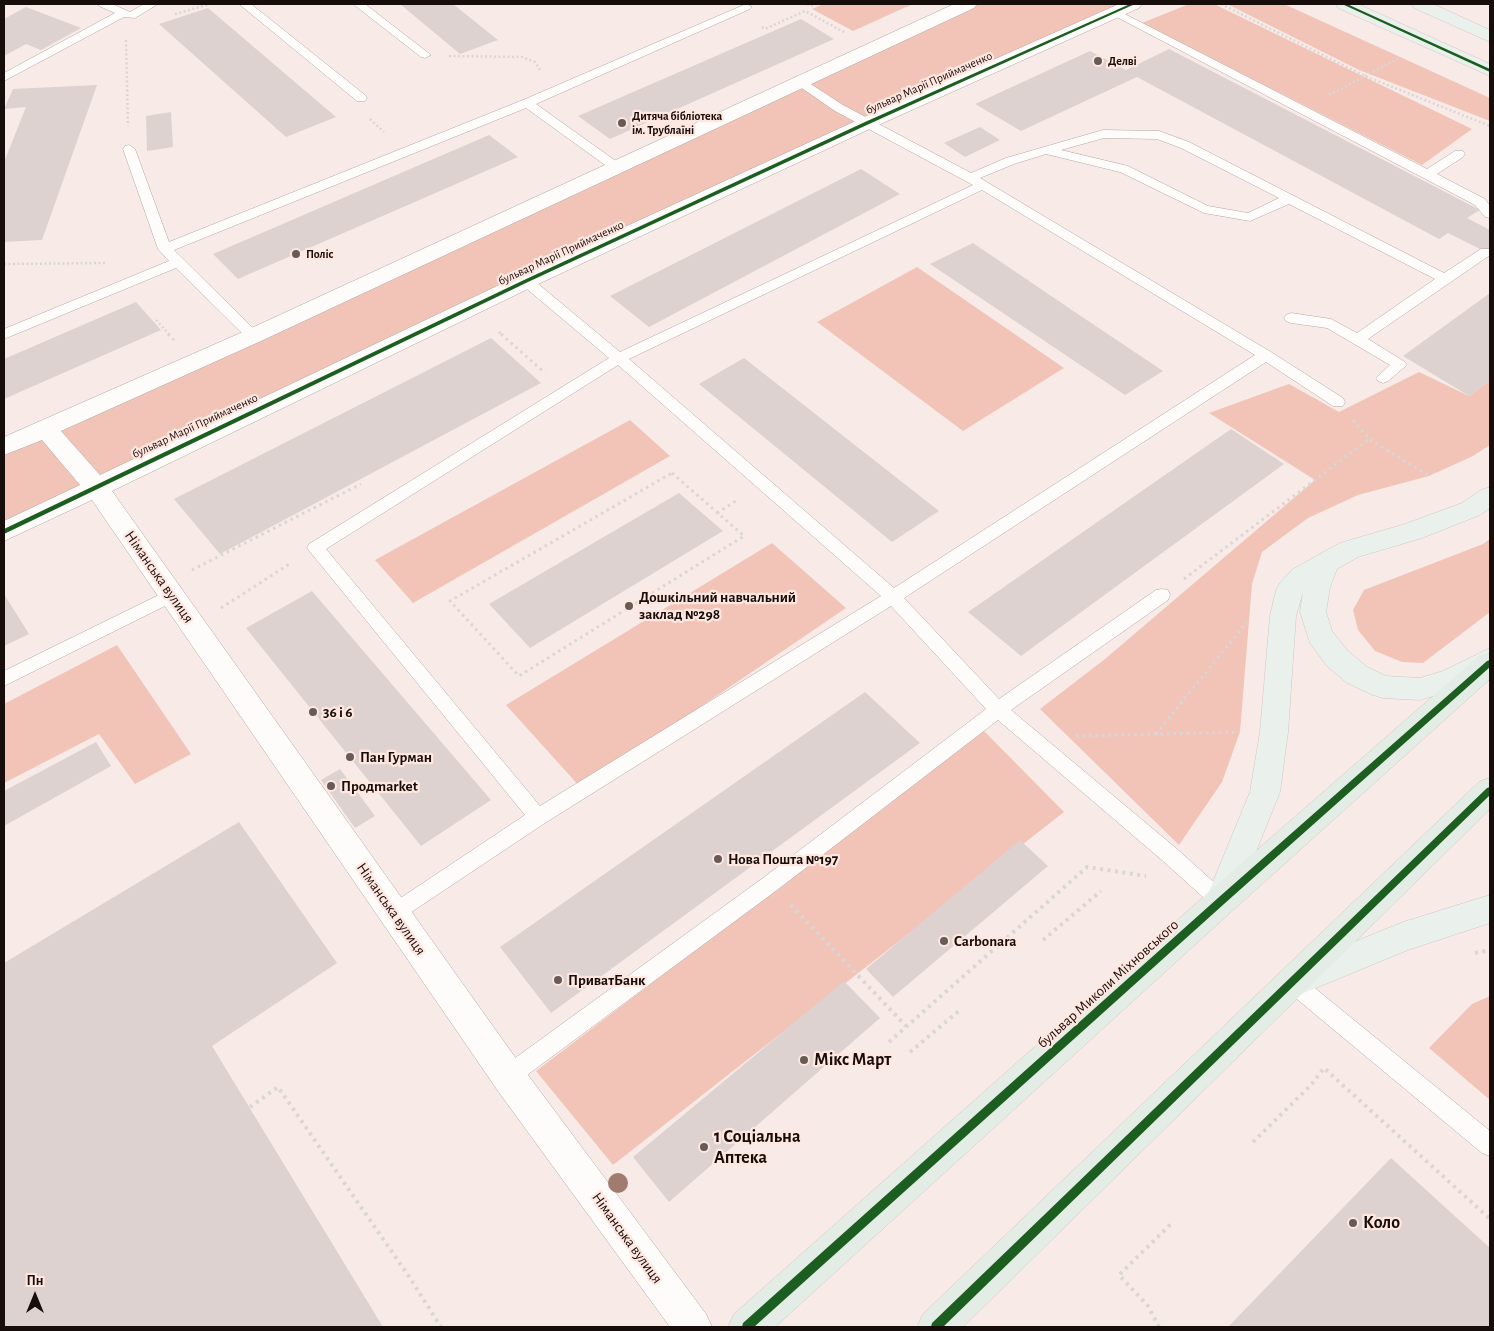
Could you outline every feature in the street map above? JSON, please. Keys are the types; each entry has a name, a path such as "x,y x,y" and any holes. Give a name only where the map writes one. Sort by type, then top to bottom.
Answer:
{"highway":[{"name":"бульвар Миколи Міхновського","path":"747,1327 1221,901 1490,663"},
{"path":"936,1327 1490,790"}],"main road":[{"path":"1344,4 1490,71"},
{"path":"1420,4 1490,37"},
{"path":"1221,901 1265,792 1274,732 1284,616 1289,590 1302,576 1348,550 1413,531 1471,509 1490,496"},
{"path":"1326,562 1317,588 1314,612 1320,635 1337,658 1357,675 1384,687 1420,689 1452,679 1490,659"},
{"path":"1293,982 1403,937 1490,909"}],"street":[{"path":"4,447 253,336 968,4"},
{"name":"бульвар Марії Приймаченко","path":"4,532 95,486 526,282 867,123 1124,8"},
{"name":"Німанська вулиця","path":"45,428 95,486 510,1079 693,1327"}],"lane":[{"path":"103,4 131,16 152,4"},
{"path":"244,4 361,98"},
{"path":"358,4 425,55"},
{"path":"1124,8 1302,110 1480,202 1490,214"},
{"path":"165,248 527,103 740,9"},
{"path":"4,78 124,13"},
{"path":"800,81 839,108 977,181 1266,355 1338,402"},
{"path":"527,103 616,166"},
{"path":"538,817 315,548 619,358 977,181 1010,161 1103,134 1159,135 1185,145 1446,280"},
{"path":"129,150 165,248 253,336"},
{"path":"1044,150 1124,169 1204,209 1250,217 1288,199"},
{"path":"1427,175 1459,154"},
{"path":"1358,339 1486,252"},
{"path":"4,334 179,262"},
{"path":"526,282 619,358 893,597 998,710 1170,855 1221,901"},
{"path":"1291,318 1331,324 1400,365 1383,378"},
{"path":"394,914 538,817 893,597 1266,355"},
{"path":"4,679 171,595"},
{"path":"510,1079 519,1068 770,884 998,710 1162,595"},
{"path":"1293,982 1490,1145"}],"path":[{"path":"807,4 811,6 817,4"},
{"path":"1221,4 1365,76 1490,126"},
{"path":"740,9 765,29 805,11 851,36"},
{"path":"126,45 129,150"},
{"path":"1302,110 1406,54"},
{"path":"425,55 522,57 535,62 539,67"},
{"path":"361,98 371,120 388,136"},
{"path":"4,264 111,262"},
{"path":"156,320 177,344"},
{"path":"499,332 550,377"},
{"path":"1338,402 1369,439 1429,476"},
{"path":"1162,595 1369,439"},
{"path":"672,472 717,513 744,536 519,676 450,601 672,472"},
{"path":"717,513 728,506"},
{"path":"193,626 315,548"},
{"path":"1156,734 1248,620"},
{"path":"1029,737 1240,732"},
{"path":"888,1042 1087,867 1148,876"},
{"path":"770,884 906,1026"},
{"path":"1043,940 1101,892"},
{"path":"1475,953 1490,950"},
{"path":"910,1052 960,1010"},
{"path":"1253,1142 1311,1085 1324,1068 1490,1219"},
{"path":"250,1107 278,1087 410,1278 441,1327"},
{"path":"1159,1327 1148,1306 1119,1275 1172,1223"}],"shaded area":[{"path":"823,4 913,4 853,31 812,9"},
{"path":"968,4 1133,4 867,123 95,486 4,532 4,447"},
{"path":"1189,4 1214,4 1472,129 1422,165 1142,23"},
{"path":"1227,4 1284,4 1490,98 1490,121 1359,70"},
{"path":"917,267 1064,368 963,431 817,322"},
{"path":"1419,372 1469,396 1490,380 1490,445 1473,456 1429,476 1358,495 1308,518 1262,552 1252,584 1240,732 1222,782 1179,845 1040,709 1105,659 1315,480 1209,413 1289,384 1339,412"},
{"path":"630,420 670,456 413,603 375,560"},
{"path":"1490,539 1490,612 1423,663 1402,662 1375,651 1358,630 1353,610 1364,590 1483,544"},
{"path":"772,543 846,608 581,788 506,705"},
{"path":"117,645 191,754 135,784 99,734 4,783 4,704"},
{"path":"984,731 1064,812 613,1165 536,1071"},
{"path":"1490,996 1490,1100 1429,1048 1472,1004"}],"building":[{"path":"400,4 453,4 498,40 460,54"},
{"path":"26,7 81,28 41,50 26,44 4,56 4,19"},
{"path":"208,8 336,117 286,137 159,24"},
{"path":"801,19 834,39 610,139 578,116"},
{"path":"1169,49 1480,210 1467,218 1490,230 1490,254 1448,233 1439,239 1137,77 1021,131 975,104 1090,51 1126,70"},
{"path":"97,85 42,240 4,242 4,162 26,107 4,109 13,89"},
{"path":"171,112 173,147 147,151 146,116"},
{"path":"980,127 1000,140 965,157 944,143"},
{"path":"489,135 518,157 238,279 213,254"},
{"path":"861,169 900,194 649,327 610,296"},
{"path":"973,243 1163,371 1125,395 930,264"},
{"path":"1490,293 1490,380 1469,396 1403,356"},
{"path":"136,302 161,330 4,399 4,359"},
{"path":"491,338 541,383 220,554 174,499"},
{"path":"744,358 939,511 892,542 699,384"},
{"path":"1231,429 1284,464 1021,656 968,612"},
{"path":"679,493 723,531 530,648 489,604"},
{"path":"312,591 491,800 421,846 246,628"},
{"path":"4,594 29,634 4,646"},
{"path":"865,692 920,743 551,1013 500,947"},
{"path":"96,742 111,766 4,826 4,791"},
{"path":"340,769 375,816 355,828 321,780"},
{"path":"239,822 337,963 212,1046 383,1327 4,1327 4,963"},
{"path":"1020,840 1048,866 893,997 866,969"},
{"path":"844,981 880,1018 669,1202 633,1157"},
{"path":"1391,1158 1490,1248 1490,1327 1228,1327"}],"cycle path":[{"path":"4,532 526,281 867,123 1133,4"},
{"path":"1344,4 1490,71"},
{"path":"747,1327 1221,901 1490,663"},
{"path":"936,1327 1490,790"}],"place":[{"name":"Делві","path":"1098,61"},
{"name":"Дитяча бібліотека ім. Трублаїні","path":"622,123"},
{"name":"Поліс","path":"296,254"},
{"name":"Дошкільний навчальний заклад №298","path":"629,606"},
{"name":"36 і 6","path":"313,712"},
{"name":"Пан Гурман","path":"350,757"},
{"name":"Продmarket","path":"331,786"},
{"name":"Нова Пошта №197","path":"718,859"},
{"name":"Carbonara","path":"944,941"},
{"name":"ПриватБанк","path":"558,980"},
{"name":"Мікс Март","path":"804,1060"},
{"name":"1 Соціальна Аптека","path":"704,1147"},
{"name":"Коло","path":"1353,1223"}]}
